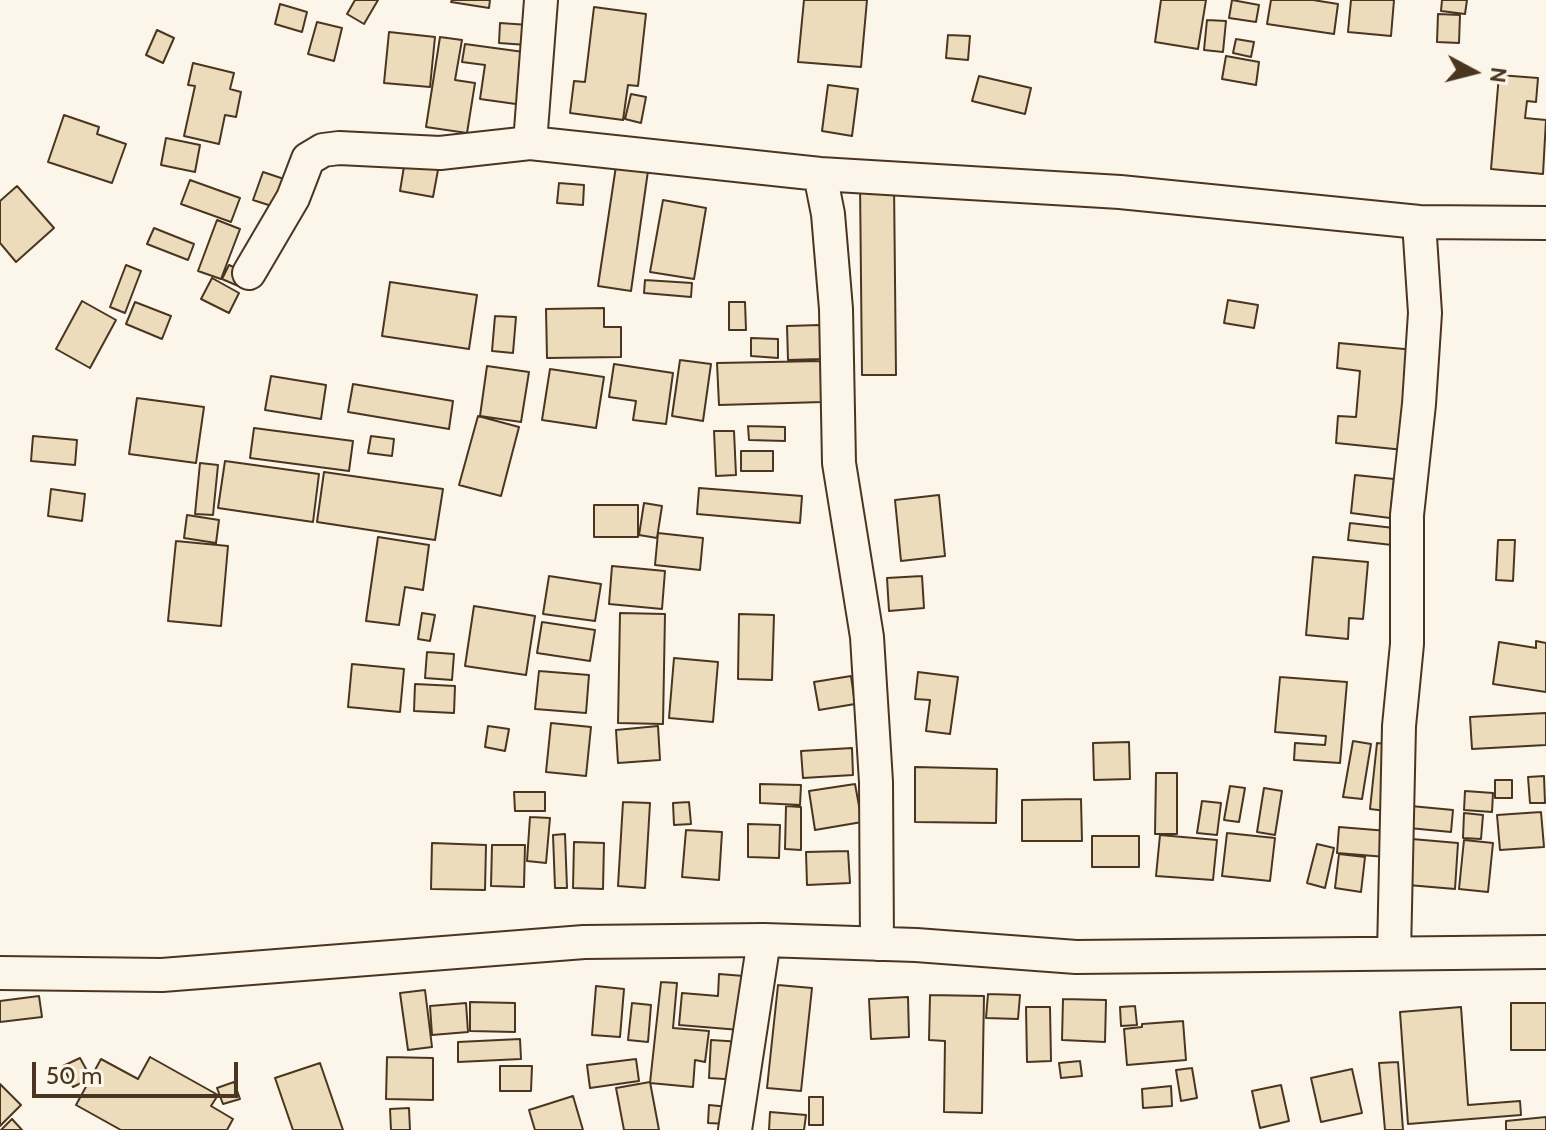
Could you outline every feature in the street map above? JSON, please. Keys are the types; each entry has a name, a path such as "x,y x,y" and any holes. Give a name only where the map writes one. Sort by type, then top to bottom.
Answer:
{"street":[{"path":"530,143 541,0"},
{"path":"249,273 293,198 308,159 323,150 339,148 440,153 530,143 820,174 1120,192 1419,222 1546,223"},
{"path":"820,174 828,214 836,309 839,463 867,637 876,782 877,944"},
{"path":"1394,953 1399,726 1407,644 1407,515 1425,313 1419,222"},
{"path":"735,1130 764,940"},
{"path":"0,973 162,975 584,942 764,940 1076,957 1546,952"}],"building":[{"path":"355,0 378,0 364,24 347,14"},
{"path":"452,0 490,0 489,8"},
{"path":"804,0 867,0 861,67 798,62"},
{"path":"1161,0 1206,0 1198,49 1155,42"},
{"path":"1232,0 1259,5 1256,22 1229,18"},
{"path":"1271,0 1313,0 1338,4 1334,34 1267,24"},
{"path":"1351,0 1394,0 1391,36 1348,32"},
{"path":"1442,0 1467,0 1465,14 1441,11"},
{"path":"280,4 307,12 302,32 275,24"},
{"path":"594,7 646,14 638,86 628,85 623,120 570,113 574,81 585,82"},
{"path":"1438,14 1460,15 1459,43 1437,42"},
{"path":"1207,20 1226,21 1223,52 1204,50"},
{"path":"317,22 342,28 334,61 308,54"},
{"path":"500,23 529,25 527,45 499,43"},
{"path":"157,30 174,38 163,63 146,55"},
{"path":"389,32 435,37 430,87 384,83"},
{"path":"948,35 970,36 968,60 946,58"},
{"path":"440,37 462,40 455,80 475,83 467,133 426,127"},
{"path":"1236,39 1254,42 1251,57 1233,53"},
{"path":"465,44 531,53 523,105 480,99 485,65 462,62"},
{"path":"1226,56 1259,62 1256,85 1222,79"},
{"path":"193,63 234,73 230,89 241,92 236,117 225,115 219,144 184,136 195,86 188,85"},
{"path":"1499,75 1538,78 1536,102 1527,101 1525,118 1546,120 1543,174 1491,169"},
{"path":"979,76 1031,88 1025,114 972,101"},
{"path":"828,85 858,89 852,136 822,131"},
{"path":"631,94 646,97 641,123 625,119"},
{"path":"64,115 99,127 97,134 126,144 112,183 48,162"},
{"path":"166,138 200,145 195,172 161,165"},
{"path":"406,154 440,159 433,197 400,191"},
{"path":"616,166 648,171 631,291 598,286"},
{"path":"263,172 293,182 284,210 253,200"},
{"path":"190,180 240,198 231,222 181,204"},
{"path":"559,183 584,185 583,205 557,203"},
{"path":"860,183 894,183 896,375 862,375"},
{"path":"17,186 54,228 16,262 0,243 0,201"},
{"path":"663,200 706,208 694,279 650,272"},
{"path":"217,220 240,229 221,279 198,271"},
{"path":"154,228 194,244 188,260 147,244"},
{"path":"126,265 141,271 125,313 110,307"},
{"path":"229,265 249,274 243,288 222,279"},
{"path":"212,278 239,293 229,313 201,299"},
{"path":"645,280 692,283 691,297 644,293"},
{"path":"390,282 477,295 469,349 382,336"},
{"path":"1228,300 1258,305 1254,328 1224,323"},
{"path":"82,301 116,320 90,368 56,349"},
{"path":"135,302 171,316 162,339 126,324"},
{"path":"729,302 745,302 746,330 729,330"},
{"path":"604,308 604,327 621,327 621,357 547,358 546,309"},
{"path":"495,316 516,317 513,353 492,351"},
{"path":"820,325 821,359 788,360 787,326"},
{"path":"751,338 778,339 778,358 751,356"},
{"path":"1339,343 1415,350 1404,450 1336,443 1338,416 1356,417 1360,371 1337,368"},
{"path":"680,360 711,364 703,421 672,416"},
{"path":"822,361 823,402 719,405 717,363"},
{"path":"614,364 673,373 666,424 633,420 636,401 609,397"},
{"path":"487,366 529,372 521,422 480,416"},
{"path":"550,369 604,377 596,428 542,420"},
{"path":"271,376 326,385 321,419 265,410"},
{"path":"353,384 453,401 449,429 348,412"},
{"path":"137,398 204,407 196,463 129,454"},
{"path":"478,416 519,427 501,496 459,485"},
{"path":"748,426 785,427 785,441 749,440"},
{"path":"254,428 353,441 349,471 250,458"},
{"path":"714,431 734,431 736,475 716,476"},
{"path":"33,436 77,440 75,465 31,461"},
{"path":"371,436 394,439 392,456 368,453"},
{"path":"741,451 773,451 773,471 741,471"},
{"path":"225,461 319,474 313,522 218,508"},
{"path":"200,463 218,465 213,515 195,514"},
{"path":"324,472 443,489 435,540 317,522"},
{"path":"1355,475 1394,479 1390,518 1351,513"},
{"path":"699,488 802,496 800,523 697,514"},
{"path":"51,489 85,494 82,521 48,516"},
{"path":"939,495 945,556 901,561 895,500"},
{"path":"644,503 662,506 657,538 639,535"},
{"path":"594,505 638,505 638,537 594,537"},
{"path":"187,515 219,520 216,543 184,538"},
{"path":"1350,523 1394,528 1392,545 1348,540"},
{"path":"658,533 703,538 700,570 655,565"},
{"path":"378,537 429,545 423,590 405,587 399,625 366,621"},
{"path":"1498,540 1515,540 1513,581 1496,580"},
{"path":"176,541 228,546 221,626 168,621"},
{"path":"1313,557 1368,562 1363,619 1349,618 1348,639 1306,635"},
{"path":"612,566 665,571 662,609 609,604"},
{"path":"549,576 601,584 595,621 543,614"},
{"path":"922,576 924,608 889,611 887,578"},
{"path":"474,606 535,616 526,675 465,666"},
{"path":"422,613 435,615 430,641 418,639"},
{"path":"620,613 665,614 663,724 618,723"},
{"path":"739,614 774,615 772,680 738,679"},
{"path":"542,622 595,630 590,661 537,653"},
{"path":"1536,641 1546,643 1546,692 1493,684 1499,642 1536,648"},
{"path":"427,652 454,654 452,680 425,678"},
{"path":"674,658 718,662 713,722 669,718"},
{"path":"352,664 404,669 400,712 348,707"},
{"path":"539,671 589,675 586,713 535,709"},
{"path":"918,672 958,677 950,734 926,731 930,700 915,699"},
{"path":"851,676 855,704 819,710 814,682"},
{"path":"1280,677 1347,682 1340,763 1294,760 1295,743 1325,745 1326,736 1275,732"},
{"path":"415,684 455,686 454,713 414,711"},
{"path":"1546,713 1546,745 1472,749 1470,717"},
{"path":"551,723 591,727 586,776 546,772"},
{"path":"488,726 509,729 505,751 485,747"},
{"path":"658,726 660,760 618,763 616,730"},
{"path":"1353,741 1371,744 1362,799 1343,797"},
{"path":"1129,742 1130,779 1094,780 1093,743"},
{"path":"1377,743 1393,745 1386,811 1370,809"},
{"path":"852,748 853,775 803,778 801,751"},
{"path":"915,767 997,769 996,823 915,822"},
{"path":"1156,773 1177,773 1177,834 1155,834"},
{"path":"1544,776 1545,803 1530,803 1528,777"},
{"path":"1495,780 1512,780 1512,798 1495,798"},
{"path":"760,784 801,785 800,805 760,803"},
{"path":"855,784 862,822 815,830 809,791"},
{"path":"1230,786 1245,788 1239,822 1224,820"},
{"path":"1264,788 1282,791 1275,835 1257,832"},
{"path":"1465,791 1493,793 1492,812 1464,810"},
{"path":"514,792 545,792 545,811 515,811"},
{"path":"1081,799 1082,841 1022,841 1022,800"},
{"path":"1202,801 1221,803 1217,835 1197,833"},
{"path":"623,802 650,803 645,888 618,886"},
{"path":"689,802 691,824 674,825 673,803"},
{"path":"786,806 801,807 801,850 785,849"},
{"path":"1411,806 1453,810 1451,832 1409,828"},
{"path":"1541,812 1544,847 1500,850 1497,815"},
{"path":"1464,813 1483,815 1481,839 1463,838"},
{"path":"530,817 550,818 546,863 527,861"},
{"path":"748,824 780,825 779,858 748,857"},
{"path":"1339,827 1388,831 1386,857 1337,853"},
{"path":"686,830 722,832 719,880 682,877"},
{"path":"1227,833 1275,838 1270,881 1222,876"},
{"path":"565,834 567,888 555,888 553,835"},
{"path":"1160,835 1217,840 1213,880 1156,876"},
{"path":"1092,836 1139,836 1139,867 1092,867"},
{"path":"1412,839 1458,843 1455,889 1408,885"},
{"path":"1464,840 1493,843 1488,892 1459,889"},
{"path":"574,842 604,843 603,889 573,888"},
{"path":"432,843 486,845 485,890 431,889"},
{"path":"1317,844 1334,848 1325,888 1307,883"},
{"path":"492,845 525,845 524,887 491,886"},
{"path":"848,851 850,883 807,885 806,852"},
{"path":"1339,854 1365,857 1361,892 1335,888"},
{"path":"719,974 744,976 740,1030 679,1025 682,993 718,996"},
{"path":"661,982 677,983 673,1028 709,1031 705,1062 695,1060 693,1087 650,1083"},
{"path":"778,985 812,988 801,1091 767,1088"},
{"path":"596,986 624,989 620,1037 592,1035"},
{"path":"425,990 432,1047 408,1050 400,993"},
{"path":"988,994 1020,995 1018,1019 986,1018"},
{"path":"930,995 984,996 982,1113 944,1112 945,1041 929,1040"},
{"path":"39,996 42,1017 0,1022 0,1001"},
{"path":"908,997 909,1037 871,1039 869,999"},
{"path":"1063,999 1106,1000 1105,1042 1062,1040"},
{"path":"470,1002 515,1003 515,1032 470,1031"},
{"path":"466,1003 468,1032 432,1035 430,1006"},
{"path":"632,1003 651,1005 648,1042 628,1040"},
{"path":"1511,1003 1546,1003 1546,1050 1511,1050"},
{"path":"1135,1006 1137,1025 1121,1026 1120,1007"},
{"path":"1026,1007 1050,1007 1051,1061 1027,1062"},
{"path":"1461,1007 1468,1105 1520,1101 1521,1115 1408,1124 1400,1012"},
{"path":"1183,1021 1186,1060 1127,1065 1124,1029 1142,1027 1142,1024"},
{"path":"520,1039 521,1059 458,1062 458,1042"},
{"path":"711,1040 742,1042 740,1080 709,1078"},
{"path":"150,1057 218,1095 211,1106 233,1119 227,1130 121,1130 76,1105 101,1059 138,1079"},
{"path":"387,1057 433,1058 433,1100 386,1099"},
{"path":"80,1058 91,1078 73,1087 63,1066"},
{"path":"636,1059 639,1081 590,1088 587,1065"},
{"path":"1080,1061 1082,1076 1061,1078 1059,1063"},
{"path":"1398,1062 1403,1130 1385,1130 1379,1063"},
{"path":"320,1063 343,1130 293,1130 275,1078"},
{"path":"500,1066 532,1066 531,1091 500,1091"},
{"path":"1192,1068 1197,1098 1181,1101 1176,1070"},
{"path":"1352,1069 1362,1113 1321,1122 1311,1078"},
{"path":"234,1082 240,1099 223,1104 217,1088"},
{"path":"650,1082 659,1130 624,1130 616,1088"},
{"path":"0,1084 21,1105 0,1126"},
{"path":"1281,1085 1289,1121 1260,1128 1252,1091"},
{"path":"1171,1086 1172,1106 1143,1108 1142,1089"},
{"path":"573,1096 583,1130 535,1130 529,1110"},
{"path":"809,1097 823,1097 823,1125 809,1125"},
{"path":"709,1105 729,1107 728,1124 708,1123"},
{"path":"409,1108 410,1130 391,1130 390,1109"},
{"path":"770,1112 806,1115 804,1130 769,1130"},
{"path":"1546,1117 1546,1130 1506,1130 1506,1121"},
{"path":"12,1119 22,1130 1,1130"}]}
